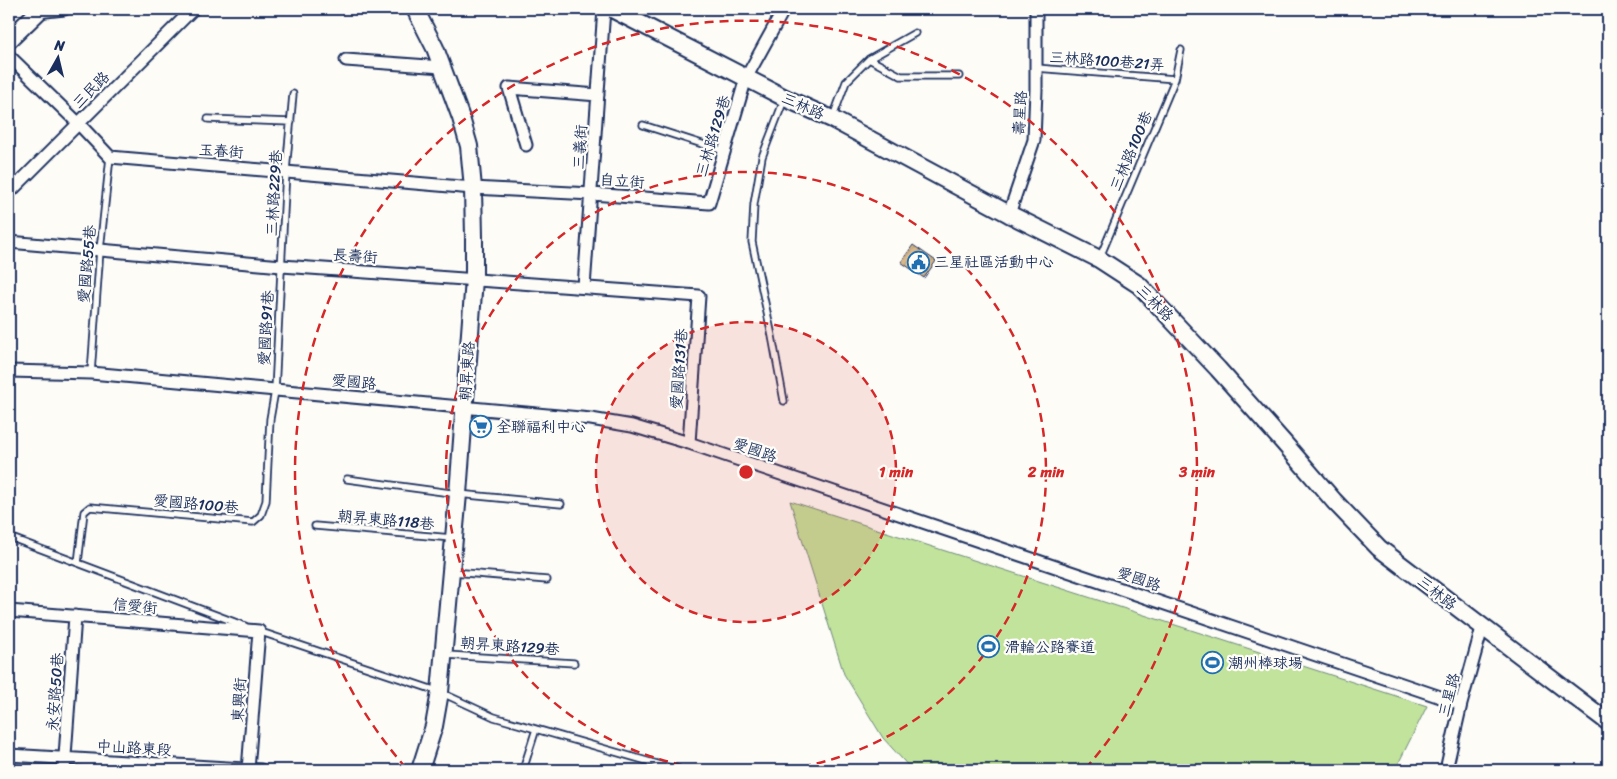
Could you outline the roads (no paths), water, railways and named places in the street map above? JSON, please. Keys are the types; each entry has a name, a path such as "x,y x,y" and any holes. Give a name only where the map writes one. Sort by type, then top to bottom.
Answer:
{"main road":[{"name":"朝昇東路","path":"415,9 435,48 464,127 469,146 473,188 474,279 458,494 440,692 434,726 420,770"},
{"name":"三林路","path":"613,9 785,98 832,119 1009,214 1099,259 1139,285 1218,369 1334,501 1379,548 1608,722"},
{"path":"9,40 39,11"}],"street":[{"path":"39,11 64,9"},
{"name":"三民路","path":"9,193 194,9"},
{"name":"三義街","path":"584,287 604,9"},
{"name":"三林路129巷","path":"708,203 746,78 784,9"},
{"name":"壽星路","path":"1009,214 1034,140 1036,9"},
{"path":"9,56 110,157"},
{"path":"346,60 442,67"},
{"path":"526,145 509,88 598,95"},
{"name":"玉春街","path":"110,157 473,188"},
{"name":"自立街","path":"473,188 592,194 708,203"},
{"name":"長壽街","path":"9,242 282,266 699,296"},
{"name":"愛國路131巷","path":"689,443 699,296"},
{"name":"愛國路","path":"9,371 91,373 275,391 465,406 591,419 632,426 689,443 1461,704"},
{"name":"信愛街","path":"9,612 259,631"},
{"name":"永安路50巷","path":"65,765 75,616"},
{"name":"三星路","path":"1446,770 1461,704 1482,628"},
{"name":"東興街","path":"248,770 259,631"},
{"name":"中山路東段","path":"9,754 65,765 261,770"}],"lane":[{"path":"832,119 846,82 869,59 915,33"},
{"name":"三林路100巷","path":"1099,259 1175,79 1181,50"},
{"path":"869,59 901,76 959,76"},
{"name":"三林路100巷21弄","path":"1036,68 1175,79"},
{"name":"三林路229巷","path":"282,266 286,171 293,94"},
{"path":"784,401 752,242 754,204 762,157 785,98"},
{"path":"208,119 291,122"},
{"path":"643,125 724,151"},
{"name":"愛國路55巷","path":"91,373 100,250 110,157"},
{"name":"愛國路91巷","path":"275,391 282,266"},
{"name":"愛國路100巷","path":"78,563 84,512 90,506 254,522 261,515 266,501 270,420 275,391"},
{"path":"347,478 458,494 561,504"},
{"name":"朝昇東路118巷","path":"315,526 454,538"},
{"path":"9,537 259,631 440,692 494,717 678,770"},
{"path":"451,572 547,580"},
{"name":"朝昇東路129巷","path":"444,654 574,662"},
{"path":"524,770 536,729"}],"place":[{"name":"三星社區活動中心","path":"918,262"},
{"name":"全聯福利中心","path":"480,427"},
{"name":"滑輪公路賽道","path":"989,647"},
{"name":"潮州棒球場","path":"1212,663"}]}
